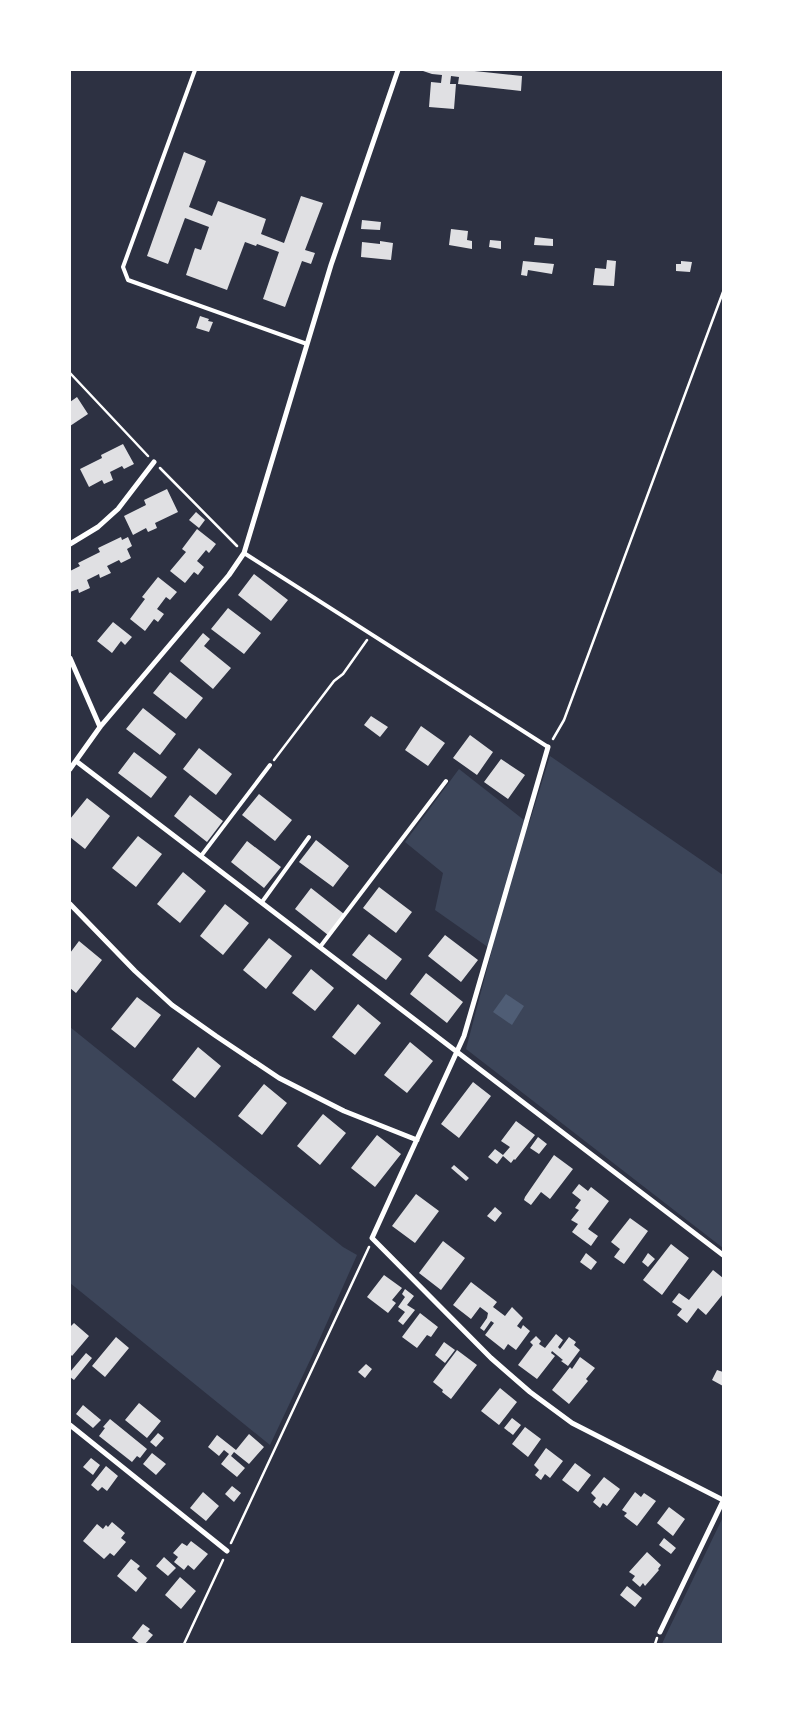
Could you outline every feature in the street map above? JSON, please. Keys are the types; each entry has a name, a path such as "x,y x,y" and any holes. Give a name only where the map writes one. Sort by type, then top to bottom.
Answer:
{"street":[{"path":"70,770 100,727 229,575 244,553 331,265 398,70"},
{"path":"70,544 98,527 118,508 154,462"},
{"path":"70,658 100,727"},
{"path":"548,747 464,1036 372,1238 491,1358 530,1392 572,1423 723,1501 660,1632"},
{"path":"76,760 723,1255"},
{"path":"70,904 135,971 172,1005 216,1036 279,1078 344,1111 417,1140"},
{"path":"70,1425 227,1551"}],"lane":[{"path":"195,70 123,267 128,280 307,344"},
{"path":"244,553 548,747"},
{"path":"201,856 270,765"},
{"path":"320,947 446,781"},
{"path":"262,902 309,837"}],"path":[{"path":"548,747 564,720 723,292"},
{"path":"270,765 334,681 343,674 371,635"},
{"path":"184,1644 372,1238"}],"shaded area":[{"path":"550,756 723,875 723,1248 466,1049 492,950 435,910 443,873 405,842 459,769 529,824"},
{"path":"506,994 524,1006 512,1025 493,1012"},
{"path":"70,1027 343,1247 357,1255 270,1445 70,1283"},
{"path":"723,1517 723,1644 662,1644 666,1635"}],"building":[{"path":"420,70 465,70 522,76 521,91 458,84 459,77 451,76 450,84 456,84 454,109 429,107 431,82 441,83 442,75"},
{"path":"184,152 206,161 189,207 212,216 218,201 266,219 261,234 284,243 301,196 323,203 305,250 315,253 311,264 302,261 285,307 263,299 279,252 245,242 227,290 186,275 195,248 201,250 209,227 185,218 168,264 147,256"},
{"path":"362,220 381,222 380,230 361,229"},
{"path":"451,229 468,231 467,240 472,241 472,249 449,245"},
{"path":"535,237 553,239 553,246 534,245"},
{"path":"490,240 501,241 501,249 489,247"},
{"path":"380,241 393,243 391,260 361,257 362,242 380,244"},
{"path":"607,260 616,261 614,286 593,285 595,268 606,269"},
{"path":"523,261 554,264 552,274 528,270 527,276 521,275"},
{"path":"681,261 692,262 690,272 676,271 676,264 681,264"},
{"path":"200,316 213,322 209,332 196,328"},
{"path":"77,397 88,414 70,426 70,402"},
{"path":"123,444 134,464 124,469 122,466 110,472 113,480 104,484 102,480 89,487 80,469 102,458 101,455"},
{"path":"167,489 178,512 155,523 157,528 148,532 146,528 133,535 124,516 146,505 144,500"},
{"path":"196,512 205,520 199,528 189,520"},
{"path":"197,529 216,544 209,553 206,550 197,561 204,567 198,575 194,572 185,583 170,571 186,552 182,549"},
{"path":"121,537 122,540 128,537 132,546 127,549 131,558 121,563 119,560 107,566 111,573 100,578 99,574 87,580 90,588 79,593 78,589 70,592 70,571 80,566 78,563 100,552 98,548"},
{"path":"254,574 288,600 271,621 238,595"},
{"path":"158,577 177,592 170,600 166,597 157,609 164,614 158,622 154,619 145,631 130,619 145,599 142,597"},
{"path":"228,608 261,633 244,654 211,629"},
{"path":"113,622 132,637 125,645 121,641 112,653 97,641"},
{"path":"203,633 210,639 204,646 231,668 213,689 180,661"},
{"path":"170,672 203,698 186,719 153,693"},
{"path":"143,708 176,734 160,755 126,729"},
{"path":"371,716 388,727 380,737 364,725"},
{"path":"421,726 445,743 428,766 405,750"},
{"path":"470,735 493,752 477,775 453,758"},
{"path":"199,748 232,774 216,795 183,769"},
{"path":"134,752 167,777 151,798 118,773"},
{"path":"501,759 525,775 508,799 484,782"},
{"path":"259,794 292,820 275,841 242,815"},
{"path":"190,795 223,821 207,842 174,816"},
{"path":"87,798 110,816 85,849 70,837 70,819"},
{"path":"138,836 162,854 136,887 112,868"},
{"path":"316,840 349,866 333,887 299,862"},
{"path":"247,841 281,867 264,888 231,862"},
{"path":"183,872 206,891 180,923 157,904"},
{"path":"379,887 412,912 396,933 363,908"},
{"path":"311,888 344,914 328,935 295,909"},
{"path":"225,904 249,923 223,955 200,936"},
{"path":"369,934 402,959 386,980 352,955"},
{"path":"445,935 478,960 461,982 428,956"},
{"path":"269,938 292,956 266,989 243,970"},
{"path":"79,941 102,960 76,993 70,988 70,953"},
{"path":"311,969 334,988 315,1011 292,993"},
{"path":"426,973 463,1002 447,1023 410,994"},
{"path":"137,997 161,1015 135,1048 111,1029"},
{"path":"358,1004 381,1023 355,1055 332,1037"},
{"path":"410,1042 433,1061 407,1093 384,1075"},
{"path":"198,1047 221,1066 195,1098 172,1080"},
{"path":"473,1082 491,1096 459,1138 441,1124"},
{"path":"264,1084 287,1103 262,1135 238,1116"},
{"path":"323,1114 346,1133 320,1165 297,1146"},
{"path":"516,1121 535,1135 515,1160 511,1163 503,1156 497,1164 488,1157 495,1149 503,1155 510,1147 501,1141"},
{"path":"377,1135 401,1154 375,1187 351,1168"},
{"path":"538,1137 547,1144 539,1154 530,1148"},
{"path":"554,1155 573,1169 550,1199 541,1192 531,1205 524,1200 525,1197"},
{"path":"454,1165 469,1178 466,1181 451,1168"},
{"path":"579,1184 588,1191 591,1187 609,1201 588,1229 598,1236 591,1246 572,1232 578,1224 571,1220 579,1210 575,1208 581,1200 572,1193"},
{"path":"416,1194 439,1211 415,1243 392,1226"},
{"path":"495,1207 502,1213 495,1222 487,1216"},
{"path":"630,1218 648,1231 624,1264 614,1257 620,1249 611,1242"},
{"path":"443,1241 465,1258 441,1290 419,1273"},
{"path":"671,1244 689,1258 662,1295 643,1280"},
{"path":"586,1253 597,1262 591,1270 580,1262"},
{"path":"648,1253 655,1259 648,1267 642,1262"},
{"path":"713,1270 723,1278 723,1294 706,1315 698,1308 687,1323 677,1315 682,1309 672,1302 679,1293 689,1300"},
{"path":"384,1275 402,1288 392,1300 396,1303 388,1313 367,1297"},
{"path":"471,1282 497,1302 493,1307 505,1316 512,1307 523,1318 517,1326 521,1329 523,1325 530,1331 516,1350 508,1344 504,1350 485,1335 494,1323 491,1321 484,1331 480,1328 488,1313 480,1307 471,1319 453,1305"},
{"path":"405,1289 414,1296 407,1305 415,1310 403,1325 398,1321 405,1312 398,1307 405,1297 402,1294"},
{"path":"420,1313 438,1327 431,1337 427,1335 417,1348 402,1337"},
{"path":"74,1323 89,1336 72,1356 70,1354 70,1327"},
{"path":"556,1334 563,1340 558,1347 560,1349 569,1337 576,1342 574,1345 580,1350 568,1366 552,1351 551,1353 555,1356 537,1379 518,1365 533,1345 530,1342 536,1336 541,1341 539,1344 545,1348"},
{"path":"116,1337 129,1348 105,1377 92,1366"},
{"path":"444,1342 455,1350 445,1363 435,1355"},
{"path":"457,1350 477,1365 451,1399 433,1382"},
{"path":"86,1353 92,1358 74,1380 70,1377 70,1372"},
{"path":"580,1357 595,1368 586,1379 588,1381 569,1404 552,1390 570,1367 572,1369"},
{"path":"366,1364 372,1369 365,1378 358,1372"},
{"path":"717,1370 723,1372 723,1386 712,1380"},
{"path":"500,1388 517,1402 499,1425 481,1411"},
{"path":"139,1403 161,1421 147,1438 125,1420"},
{"path":"83,1405 101,1420 93,1428 76,1414"},
{"path":"512,1418 521,1425 513,1435 504,1428"},
{"path":"110,1419 147,1449 140,1458 137,1456 132,1462 99,1436 105,1428 103,1427"},
{"path":"525,1427 541,1439 528,1457 512,1444"},
{"path":"158,1433 164,1438 156,1447 150,1442"},
{"path":"249,1434 264,1447 249,1464 234,1452 231,1456 245,1468 237,1477 221,1464 229,1454 224,1450 219,1456 208,1447 217,1435 236,1450"},
{"path":"546,1448 563,1461 550,1478 545,1474 541,1480 535,1475 539,1470 534,1465"},
{"path":"152,1453 166,1464 156,1475 143,1464"},
{"path":"91,1458 100,1465 93,1475 83,1467"},
{"path":"575,1463 591,1475 578,1492 562,1480"},
{"path":"106,1466 118,1476 107,1491 102,1487 98,1491 91,1485"},
{"path":"604,1477 620,1489 607,1506 603,1503 600,1508 593,1502 596,1498 591,1493"},
{"path":"232,1486 241,1493 234,1502 225,1494"},
{"path":"203,1492 219,1506 206,1521 190,1508"},
{"path":"635,1492 641,1497 644,1493 656,1501 637,1526 624,1516 627,1513 622,1510"},
{"path":"669,1507 685,1519 673,1536 657,1523"},
{"path":"112,1522 125,1533 121,1538 126,1542 114,1556 110,1553 104,1559 83,1541 97,1524 103,1529"},
{"path":"664,1538 676,1548 671,1554 659,1545"},
{"path":"191,1541 208,1554 194,1570 188,1565 184,1570 174,1562 178,1557 173,1553 182,1543 187,1546"},
{"path":"647,1552 661,1565 645,1586 643,1583 640,1587 632,1580 635,1576 629,1572"},
{"path":"164,1557 176,1568 168,1576 156,1566"},
{"path":"131,1559 140,1566 137,1569 147,1578 136,1592 117,1576"},
{"path":"180,1577 196,1591 181,1609 165,1595"},
{"path":"627,1586 642,1598 635,1607 620,1595"},
{"path":"143,1624 150,1629 148,1631 153,1635 145,1644 140,1644 132,1638"}]}
